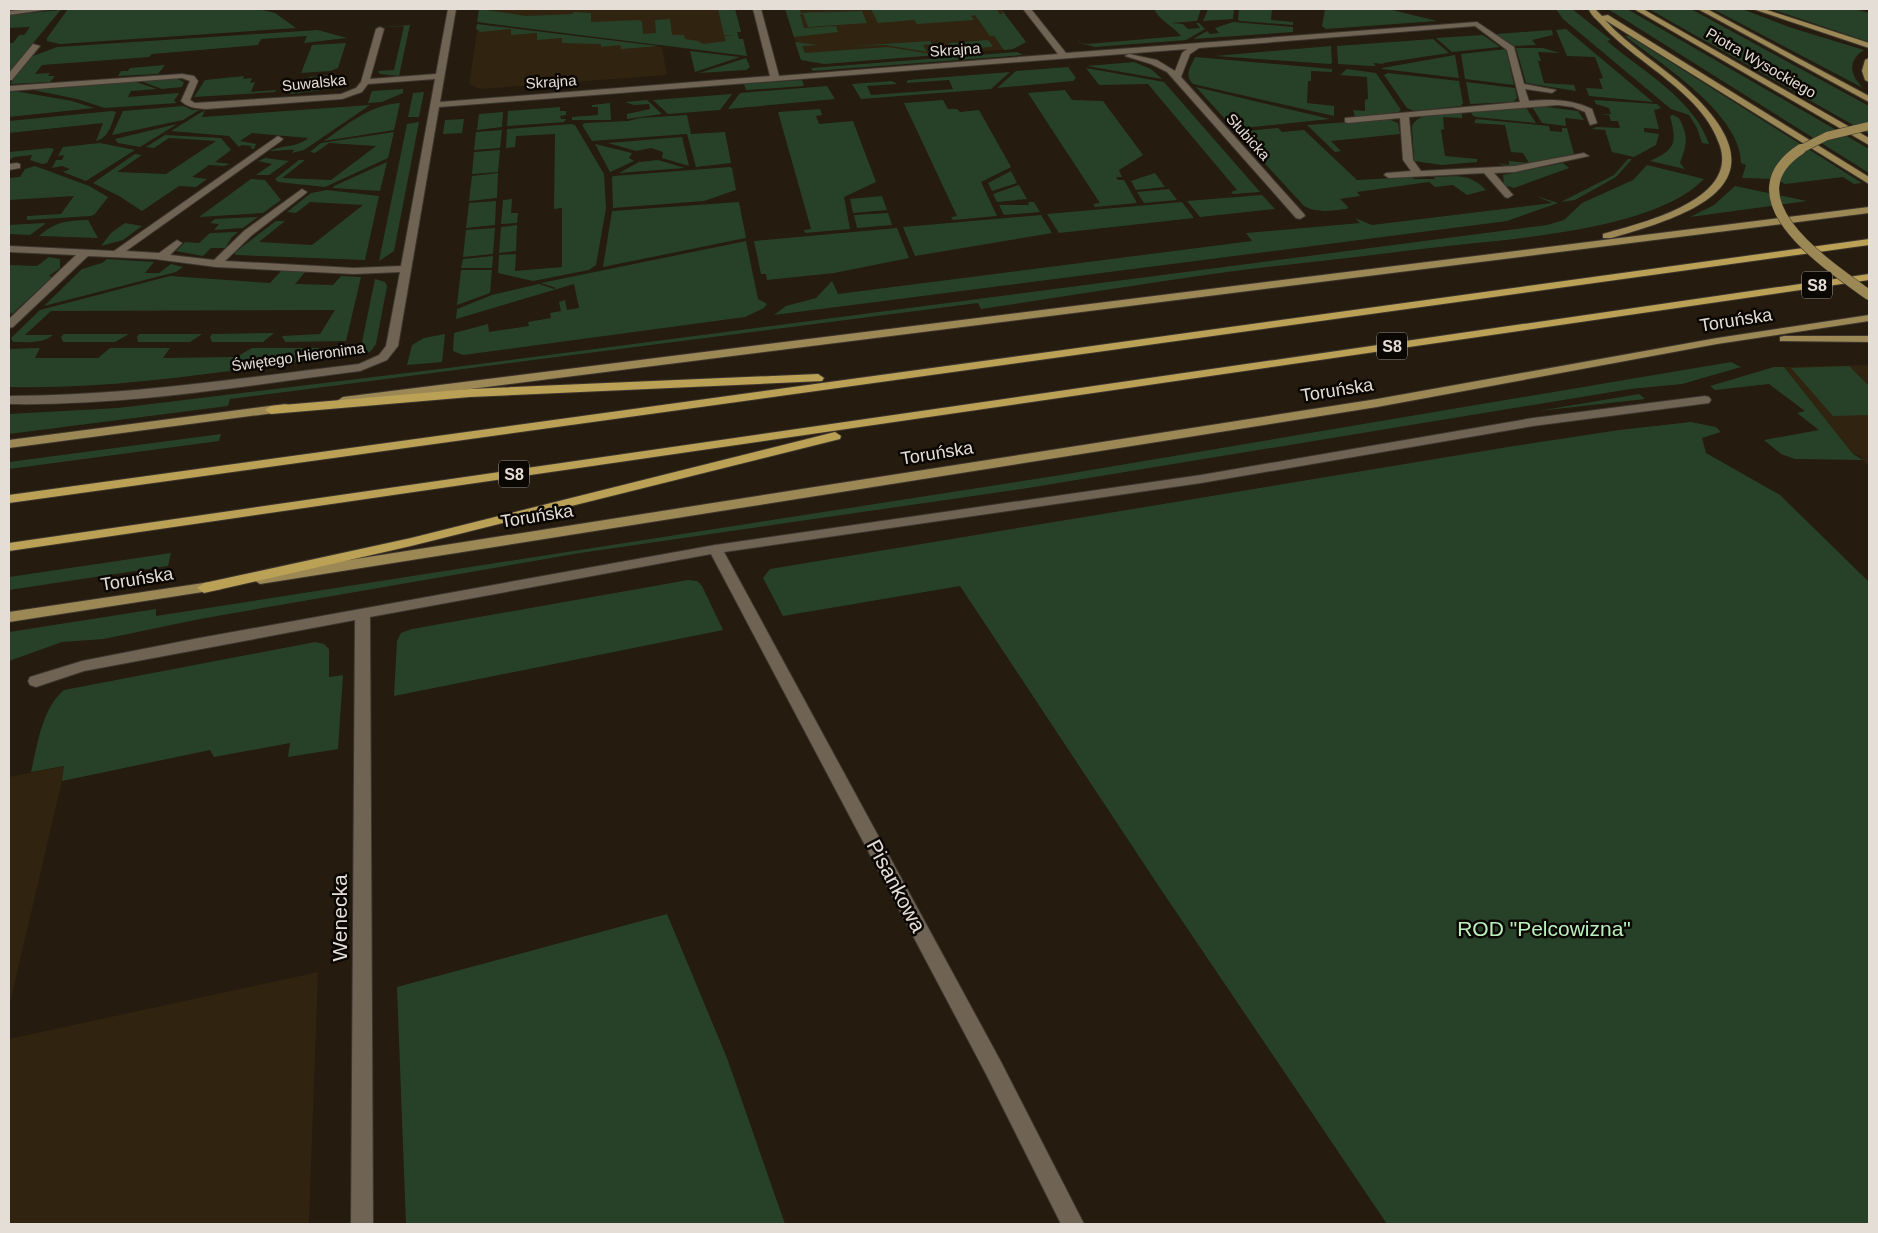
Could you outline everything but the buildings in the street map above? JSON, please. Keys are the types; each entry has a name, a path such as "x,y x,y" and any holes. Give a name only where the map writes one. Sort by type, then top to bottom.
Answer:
{"highway":[{"name":"S8","path":"9,499 1869,242"},
{"name":"Toruńska","path":"9,547 1869,277"},
{"path":"271,410 470,393 835,377 994,363"},
{"path":"204,588 392,546 817,440 1019,400"}],"main road":[{"path":"1591,9 1645,40 1869,181"},
{"path":"1539,252 1634,228 1685,208 1712,191 1724,173 1726,166 1727,146 1718,127 1708,114 1679,87 1619,39 1591,9"},
{"name":"Piotra Wysockiego","path":"1638,9 1869,142"},
{"name":"Piotra Wysockiego","path":"1702,9 1869,99"},
{"path":"1757,9 1869,46"},
{"path":"1869,60 1866,71 1869,80"},
{"path":"1869,126 1834,134 1794,151 1782,163 1774,176 1773,185 1776,204 1794,233 1825,263 1869,295"},
{"path":"9,444 1006,316 1869,210"},
{"name":"Toruńska","path":"9,618 1377,403 1717,341 1869,318"},
{"path":"1717,341 1869,339"}],"street":[{"path":"9,13 47,9"},
{"name":"Świętego Hieronima","path":"9,400 58,401 123,396 360,367 375,362 387,355 394,333 452,9"},
{"path":"757,9 775,78"},
{"path":"1027,9 1064,56"},
{"name":"Skrajna","path":"434,104 1477,24 1511,48 1520,86"},
{"path":"365,82 380,29"},
{"path":"9,78 36,46"},
{"path":"1177,78 1186,53 1197,46"},
{"name":"Słubicka","path":"1104,53 1132,56 1168,68 1300,216"},
{"name":"Suwalska","path":"9,88 182,76 194,80 184,98 188,103 209,106 342,96 359,90 365,82 439,76"},
{"path":"1524,104 1520,86 1552,90"},
{"path":"1348,120 1524,104 1556,103 1580,107 1589,111 1593,123"},
{"path":"1404,114 1408,160 1418,174"},
{"path":"116,254 278,139"},
{"path":"1389,175 1520,169 1584,156"},
{"path":"1487,172 1508,195"},
{"path":"216,264 248,233 302,192"},
{"path":"162,256 177,243"},
{"path":"9,249 162,256 216,264 354,271 405,269"},
{"path":"9,325 85,253"},
{"path":"36,681 82,666 363,612 715,549 1201,479 1533,422 1705,400"},
{"name":"Pisankowa","path":"715,549 989,1058 1072,1224"},
{"name":"Wenecka","path":"362,1224 363,612"}],"shaded area":[{"path":"484,9 735,9 741,32 737,32 739,39 743,39 746,51 483,11"},
{"path":"800,9 1001,9 1026,42 1013,49 824,64 801,60 787,14 801,13"},
{"path":"512,28 662,47 667,75 480,89 469,84 477,31"},
{"path":"1869,365 1869,467 1860,456 1853,454 1784,367"},
{"path":"65,766 62,781 9,1007 9,777"},
{"path":"318,972 309,1224 9,1224 9,1039"}],"green space":[{"path":"68,9 258,9 275,13 296,28 60,44 47,41 47,38"},
{"path":"479,9 526,16 573,14 573,12 591,13 591,22 638,20 642,21 643,34 656,33 655,20 670,19 672,35 684,35 685,39 698,41 703,44 726,41 724,36 734,35 724,35 718,9 735,9 741,32 737,32 739,39 743,39 747,56 477,22"},
{"path":"785,9 800,9 801,13 871,9 811,13 862,11 867,23 808,27 803,14 800,14 804,28 836,26 838,32 794,37"},
{"path":"871,9 996,9 1000,14 1003,14 1001,9 1026,42 1013,49 1004,50 994,36 990,36 975,15 971,16 974,20 917,24 914,20 878,23"},
{"path":"1154,9 1201,9 1197,21 1171,23 1183,24 1188,29 1200,28 1196,23 1199,23 1205,29 1186,40 1095,47 1080,43 1075,37 1081,43 1088,44 1181,36"},
{"path":"1208,9 1234,9 1233,19 1203,21"},
{"path":"1239,9 1272,9 1271,20 1293,22 1293,25 1240,21 1238,20"},
{"path":"1325,9 1388,9 1437,21 1326,29 1322,26"},
{"path":"1556,9 1572,9 1611,40 1607,41 1666,87 1692,113 1702,128 1709,144 1702,143 1697,128 1689,115 1671,109 1563,19"},
{"path":"1608,9 1627,9 1869,149 1869,173"},
{"path":"1649,9 1691,9 1869,106 1869,134"},
{"path":"1713,9 1742,9 1792,28 1864,50 1855,59 1852,68 1855,78 1863,88"},
{"path":"1771,9 1855,9 1869,13 1869,42"},
{"path":"61,10 9,72 9,43 13,43 19,35 24,35 30,27 9,28 9,15"},
{"path":"1233,22 1293,27 1293,32 1193,39 1207,31 1210,34 1219,33 1215,28"},
{"path":"477,24 658,46 621,49 620,45 601,47 601,44 562,43 562,38 537,40 537,33 511,35 511,29 480,32 476,29"},
{"path":"410,25 399,76 380,74 378,71 394,70 404,26 358,29"},
{"path":"1566,29 1653,102 1589,96 1586,88 1603,89 1599,79 1603,78 1595,57 1567,56 1556,30"},
{"path":"318,30 347,38 304,43 307,36 261,39 258,45 152,54 149,57 42,65 35,74 50,73 48,76 55,76 50,82 10,84 33,56 57,47"},
{"path":"1552,30 1553,35 1532,40 1536,45 1514,46 1496,34"},
{"path":"1483,35 1500,47 1452,52 1436,38"},
{"path":"1625,36 1629,36 1862,183 1854,184 1843,177 1785,184 1776,179 1742,178 1746,165 1741,163 1737,145 1728,126 1714,109 1678,76"},
{"path":"1433,39 1449,53 1384,64 1373,63 1376,66 1338,64 1337,46"},
{"path":"988,40 993,46 953,50 949,43"},
{"path":"930,41 932,44 923,45 927,52 886,45 853,46"},
{"path":"795,42 818,45 802,46 805,53 888,47 937,55 824,64 801,60"},
{"path":"346,43 338,68 330,71 301,73 312,45"},
{"path":"1331,46 1332,63 1330,64 1215,56"},
{"path":"1516,48 1543,48 1560,53 1538,52 1541,61 1538,61 1544,83 1574,85 1576,91 1526,83"},
{"path":"1506,49 1514,85 1465,79 1461,54"},
{"path":"690,51 740,57 695,72"},
{"path":"1017,52 1023,55 813,71 811,68"},
{"path":"1455,55 1459,78 1382,69 1382,68"},
{"path":"1195,57 1332,69 1332,72 1311,71 1311,81 1308,81 1307,103 1334,106 1334,116 1193,84 1188,74"},
{"path":"746,58 750,67 746,70 699,73"},
{"path":"1134,62 1151,69 1162,79 1087,66"},
{"path":"165,65 158,74 118,76 121,71 128,71 130,68"},
{"path":"1068,67 1076,78 1073,81 997,88 1016,71"},
{"path":"1086,68 1164,82 1260,192 1233,194 1231,192 1237,190 1148,84 1099,85"},
{"path":"1347,69 1376,73 1401,110 1399,112 1355,117 1353,110 1365,111 1365,100 1368,99 1367,77 1340,75"},
{"path":"1010,72 991,89 861,99 852,84 892,81 897,84 867,86 871,95 953,89 949,80 906,83 908,80"},
{"path":"1388,73 1459,81 1463,103 1461,106 1414,111 1407,108 1384,75"},
{"path":"244,76 243,79 252,78 250,83 255,82 251,92 276,90 275,92 194,97 205,80"},
{"path":"335,76 329,89 290,94 292,89 305,88 309,77"},
{"path":"175,78 184,82 182,87 162,89 138,80"},
{"path":"802,80 804,86 746,90 744,84"},
{"path":"133,81 157,89 131,91 128,97 179,93 174,101 177,103 105,108 77,99 28,89"},
{"path":"1466,82 1515,88 1517,98 1513,102 1470,104"},
{"path":"827,86 835,99 728,109 740,93"},
{"path":"1196,87 1330,119 1234,129"},
{"path":"403,89 403,93 382,102 368,103 372,91"},
{"path":"9,90 72,101 94,108 9,117"},
{"path":"1065,90 1072,100 1103,101 1143,155 1119,170 1122,177 1116,177 1118,180 1124,180 1137,203 1095,207 1093,204 1100,203 1028,93"},
{"path":"424,92 419,117 408,117 413,93"},
{"path":"732,94 720,110 668,114 653,100"},
{"path":"647,100 662,114 627,119 627,114 650,109 649,104 634,105 625,102"},
{"path":"943,100 948,109 957,109 960,112 979,110 1011,167 981,182 997,216 953,220 951,217 957,216 904,103"},
{"path":"1594,100 1657,104 1661,108 1654,110 1659,129 1644,128 1644,132 1659,134 1656,145 1634,157 1612,152 1605,130 1592,129 1596,127 1620,128 1618,121 1611,121 1609,115 1599,115 1611,114 1609,108 1596,104"},
{"path":"400,103 394,130 324,141 369,111 378,107"},
{"path":"610,103 611,120 572,120 572,117 598,115 598,107 592,107 592,105"},
{"path":"370,105 304,150 292,153 294,150 270,151 280,147 295,145 308,138 252,133 240,141 256,144 254,149 250,148 252,146 242,145 239,147 229,136 171,131 205,110 202,117"},
{"path":"1531,105 1578,111 1584,120 1565,118 1566,126 1542,123"},
{"path":"184,106 192,110 199,110 183,120 112,135 123,111"},
{"path":"1525,106 1536,123 1476,117 1472,115 1471,111"},
{"path":"560,107 560,111 566,111 566,115 560,116 561,119 566,119 564,122 507,126 508,111"},
{"path":"820,109 822,115 816,116 819,124 853,121 876,182 844,197 850,229 805,233 804,230 811,229 778,112"},
{"path":"116,112 109,130 104,137 96,141 103,123 9,133 9,121"},
{"path":"503,112 502,127 477,130 479,114"},
{"path":"1462,112 1462,118 1443,117 1444,129 1441,130 1445,156 1477,159 1477,162 1442,165 1414,161 1412,126 1415,121 1427,115"},
{"path":"687,115 691,134 725,132 731,163 696,167 687,134 592,141 582,125 585,123"},
{"path":"1673,115 1679,118 1686,136 1680,163 1685,169 1650,161 1670,149 1674,139 1670,116"},
{"path":"464,119 462,133 443,134 445,120"},
{"path":"1388,119 1398,123 1400,134 1331,141 1341,151 1335,152 1307,125"},
{"path":"1476,119 1549,126 1550,131 1562,132 1562,128 1567,128 1574,154 1510,167 1497,163 1509,165 1509,161 1529,163 1523,153 1511,152 1505,125 1474,123"},
{"path":"419,122 394,251 379,261 407,124"},
{"path":"177,124 140,147 118,143 115,139"},
{"path":"575,125 604,174 606,208 596,265 589,270 533,281 498,273 499,255 516,254 515,271 562,267 562,208 554,209 555,134 516,136 515,147 506,148 507,129"},
{"path":"1278,128 1282,132 1304,130 1357,180 1412,177 1414,179 1435,179 1434,177 1456,176 1468,178 1486,190 1467,195 1453,185 1435,187 1429,182 1357,192 1360,196 1340,199 1348,207 1347,209 1314,210 1304,206 1236,132"},
{"path":"502,130 500,148 474,150 476,132"},
{"path":"394,132 388,158 325,187 278,182 275,179 299,160 305,160 282,178 331,180 376,146 329,143 315,153 310,152 321,143"},
{"path":"165,135 221,138 231,150 215,162 230,164 224,166 209,165 192,177 207,179 196,187 179,186 142,211 119,196 93,183 135,154 142,155 117,172 166,174 216,141 169,138 154,148 146,147"},
{"path":"682,137 689,166 662,158 663,152 651,148 636,151 608,143"},
{"path":"100,143 135,150 86,181 63,172 70,169 62,166 52,168 56,160 62,160 64,155 58,156 63,147"},
{"path":"595,144 632,153 629,158 634,161 610,172"},
{"path":"54,149 47,163 42,164 30,160 32,155 14,157 9,160 9,152"},
{"path":"500,150 498,172 472,174 474,152"},
{"path":"265,158 289,161 269,175 256,175 272,164 258,161"},
{"path":"1628,159 1632,159 1616,177 1575,200 1561,202 1614,175"},
{"path":"658,160 685,168 619,173 639,162"},
{"path":"387,162 380,191 333,188 334,186"},
{"path":"1563,163 1569,168 1514,188 1504,185 1503,175"},
{"path":"1647,165 1704,179 1681,197 1650,211 1614,222 1575,230 1220,273 981,309 978,303 230,399 228,406 9,434 9,414 118,408 448,368 1547,225 1564,220 1582,203 1633,180"},
{"path":"35,166 89,186 108,197 95,214 91,216 27,220 27,216 61,214 74,196 9,200 9,178 20,177 25,169"},
{"path":"732,168 736,190 704,201 613,208 612,177 614,176"},
{"path":"1011,171 1017,183 992,191 988,183"},
{"path":"498,173 497,198 469,201 472,176"},
{"path":"1155,173 1165,187 1136,190 1131,181"},
{"path":"251,179 265,180 281,200 263,213 199,217"},
{"path":"1019,185 1027,199 997,202 993,194"},
{"path":"1735,186 1807,201 1690,217 1714,205"},
{"path":"1169,189 1177,200 1144,203 1137,192"},
{"path":"327,190 379,196 365,260 236,255 234,253 276,221 285,221 259,242 312,245 363,205 310,202 296,213 287,212 311,193"},
{"path":"1262,195 1275,209 1200,217 1187,201"},
{"path":"882,196 887,210 853,213 850,199"},
{"path":"1536,196 1558,203 1507,221 774,315 786,306 816,298 832,281 838,294 1252,241 1246,233 1360,223 1355,218 1372,225 1552,203"},
{"path":"512,199 511,213 518,213 517,223 501,224 503,200"},
{"path":"496,201 495,225 466,228 469,203"},
{"path":"739,202 746,238 603,267 612,211"},
{"path":"1028,202 1034,202 1040,212 1004,215 999,205 1029,205"},
{"path":"1182,202 1194,218 1059,233 1047,214"},
{"path":"888,213 892,225 857,228 854,215"},
{"path":"1041,215 1052,233 915,256 903,227"},
{"path":"258,217 243,228 214,230 219,224 210,223 215,219"},
{"path":"88,220 98,238 39,236 51,227 62,223"},
{"path":"44,223 30,235 9,234 9,225"},
{"path":"125,223 142,226 123,240 101,246 111,233"},
{"path":"517,225 516,251 499,253 501,227"},
{"path":"495,228 493,254 463,257 466,230"},
{"path":"897,228 909,258 834,273 767,280 766,274 761,274 754,241"},
{"path":"238,232 232,237 225,248 211,248 203,256 176,251 185,242 199,243 210,233"},
{"path":"746,241 758,299 767,304 764,308 745,317 463,355 453,351 454,333 488,324 489,332 529,326 528,322 551,318 550,313 561,311 559,302 565,300 567,310 579,308 574,284 456,319 457,309 492,295 539,284 554,289 556,288 541,283"},
{"path":"493,256 492,268 461,268 463,259"},
{"path":"49,257 60,259 60,268 49,276 52,277 13,313 9,314 9,265 37,266"},
{"path":"107,259 154,262 145,273 159,273 171,264 183,267 176,272 44,306 82,269 102,263"},
{"path":"282,270 306,271 295,284 333,285 341,276 361,277 346,341 285,342 282,336 320,334 335,310 51,311 25,335 53,335 49,338 34,342 13,342 11,338 40,310 170,276 270,283"},
{"path":"461,270 492,270 490,293 457,305"},
{"path":"375,279 385,282 387,286 376,344 371,351 359,357"},
{"path":"274,333 263,342 212,342 210,337 212,334"},
{"path":"64,334 129,334 115,342 63,342 61,337"},
{"path":"139,334 202,334 190,342 138,342 137,337"},
{"path":"445,334 442,362 407,365 412,345 424,338"},
{"path":"40,348 35,358 98,358 110,348 170,348 163,358 236,357 252,348 346,348 344,353 338,357 174,378 91,385 9,387 9,349"},
{"path":"1731,362 1741,367 1682,384 1630,389 1028,488 580,553 200,619 104,639 62,642 9,661 9,632 156,609 156,616 1061,475"},
{"path":"1849,366 1869,386 1869,415 1833,416 1791,368"},
{"path":"1774,367 1784,367 1853,454 1863,460 1795,459 1781,454 1764,440 1819,430 1797,413 1805,411 1769,384 1715,390 1710,386"},
{"path":"1639,394 1645,399 1538,411"},
{"name":"ROD \"Pelcowizna\"","path":"1691,422 1716,427 1721,432 1702,438 1706,453 1780,495 1869,582 1869,1224 1387,1224 1162,891 960,586 783,616 763,578 770,569 1514,446 1619,430"},
{"path":"221,434 219,441 9,469 9,462"},
{"path":"171,553 168,566 9,590 9,577"},
{"path":"688,580 697,581 702,586 723,630 394,696 397,641 401,633 412,629"},
{"path":"315,642 324,644 329,649 329,677 343,675 338,749 288,757 290,743 214,757 210,750 62,781 64,766 31,772 45,717 56,698 64,690"},
{"path":"667,914 727,1058 785,1224 406,1224 397,987"}]}
